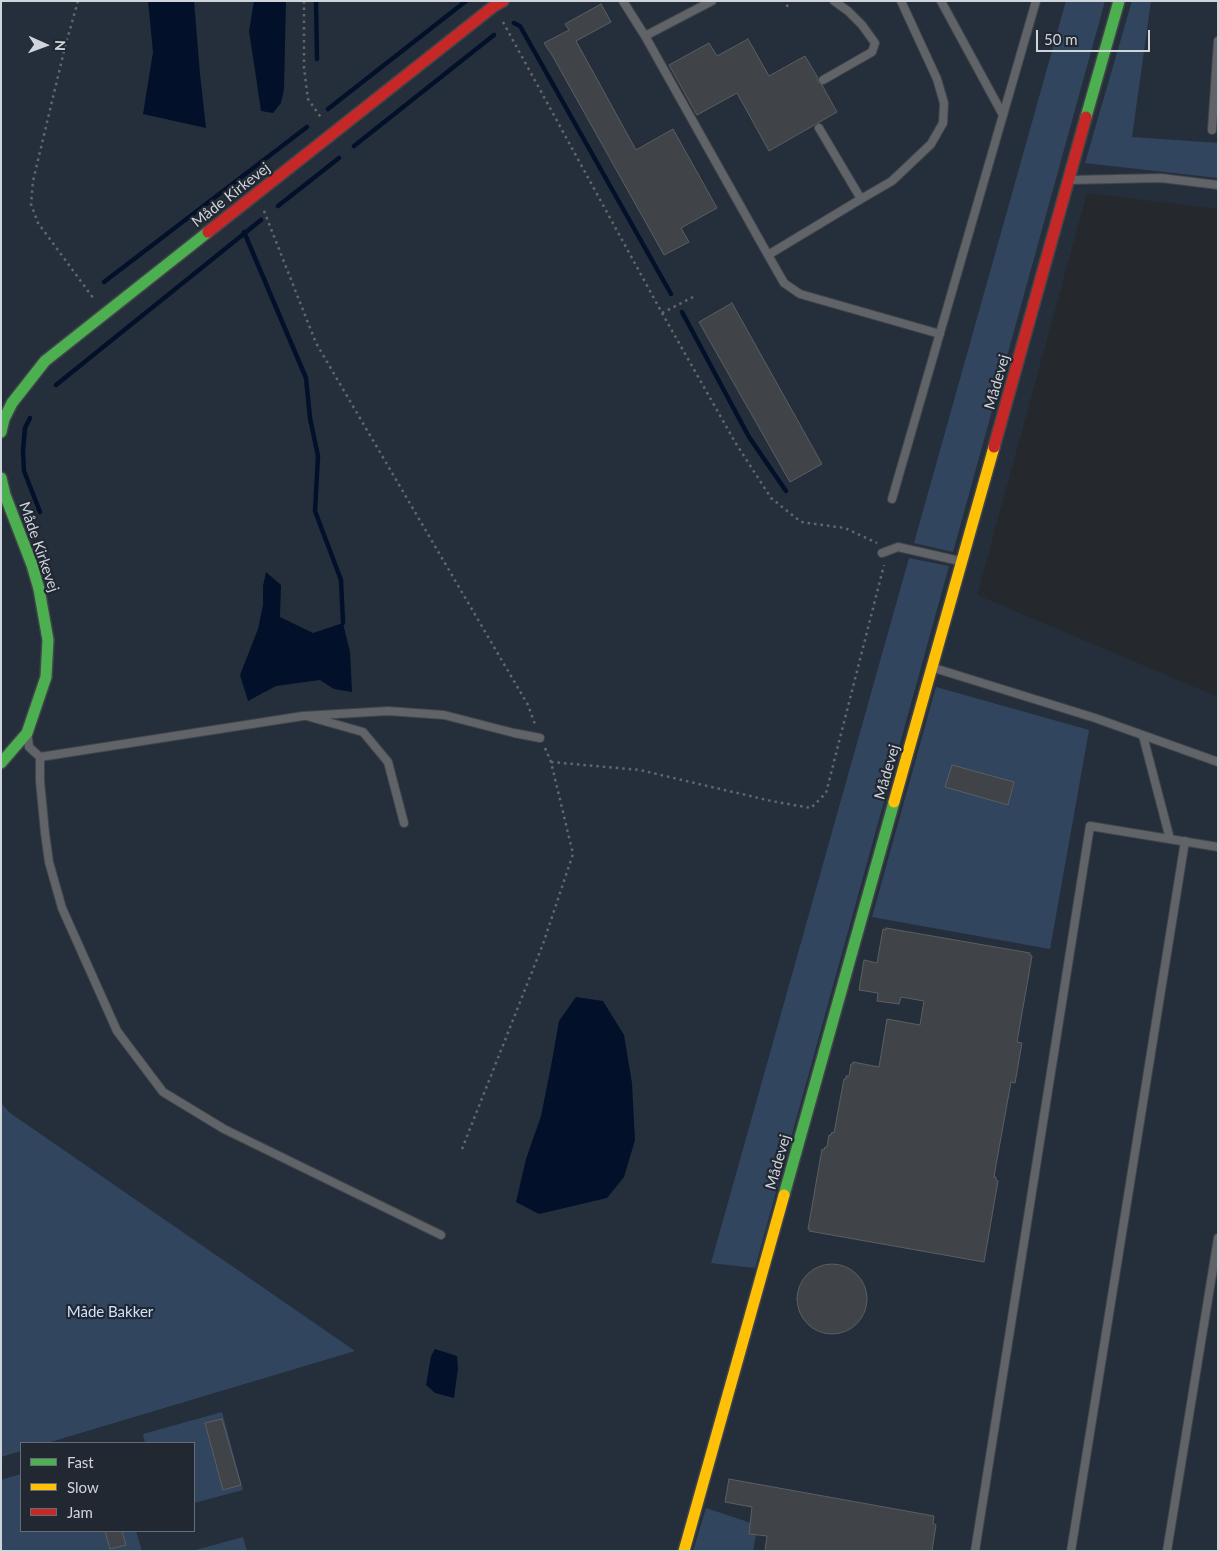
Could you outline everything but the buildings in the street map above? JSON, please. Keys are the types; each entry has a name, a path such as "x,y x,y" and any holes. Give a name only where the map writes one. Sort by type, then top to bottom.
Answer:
{"street":[{"name":"Mådevej","path":"684,1551 1119,1"},
{"name":"Måde Kirkevej","path":"1,432 4,419 12,403 45,361 498,4"},
{"name":"Måde Kirkevej","path":"1,478 5,495 32,565 39,589 48,640 46,677 27,734 1,763"}],"lane":[{"path":"623,1 645,36 784,283 800,294 940,334"},
{"path":"645,36 712,1"},
{"path":"823,80 872,52 875,43 862,25 848,11 834,1"},
{"path":"768,255 892,182 932,144 943,123 944,103 937,79 901,1"},
{"path":"941,1 1003,115"},
{"path":"892,499 1036,1"},
{"path":"1212,130 1218,41"},
{"path":"819,128 861,199"},
{"path":"1070,180 1161,178 1218,185"},
{"path":"882,553 898,547 962,562"},
{"path":"932,667 1095,718 1218,762"},
{"path":"27,734 29,747 40,756 303,716 388,711 444,716 540,738"},
{"path":"303,716 363,732 388,762 404,823"},
{"path":"1143,736 1170,839"},
{"path":"40,756 40,781 49,862 62,908 117,1031 164,1092 224,1129 441,1235"},
{"path":"975,1551 1090,826 1218,846"},
{"path":"1071,1551 1185,841"},
{"path":"1167,1551 1218,1238"}],"path":[{"path":"78,1 33,181 31,204 38,223 105,314"},
{"path":"304,1 304,68 308,99 332,135"},
{"path":"787,7 788,1"},
{"path":"498,4 662,313 735,442 771,498 800,522 845,528 876,542 882,553 884,564 826,793 811,808 771,801 640,770 551,762"},
{"path":"257,194 316,344 528,705 551,762 573,854 543,944 462,1149"},
{"path":"662,313 693,296"}],"shaded area":[{"path":"1,1 1218,1 1218,209 1087,193 977,595 1218,697 1218,1551 1,1551"},
{"path":"148,1 194,1 206,128 143,114 153,52"},
{"path":"254,1 286,1 284,89 281,103 273,113 261,111 249,31"},
{"path":"266,572 281,585 280,617 313,633 343,623 350,652 352,692 334,689 320,680 276,686 248,701 240,675 258,629 263,605 263,586"},
{"path":"576,997 603,1001 624,1035 632,1083 635,1140 624,1177 607,1198 539,1214 516,1202 526,1159 541,1116 559,1021"},
{"path":"435,1349 457,1356 458,1368 454,1398 435,1393 426,1385 431,1356"}],"green space":[{"path":"1066,1 1105,1 953,552 914,543"},
{"path":"1132,1 1151,1 1132,137 1218,143 1218,178 1085,163"},
{"path":"909,558 949,566 755,1268 711,1263"},
{"path":"936,687 1089,730 1050,949 872,917"},
{"name":"Måde Bakker","path":"1,1103 10,1113 355,1351 50,1442 20,1442 20,1451 1,1457"},
{"path":"222,1412 243,1490 195,1503 195,1442 145,1442 143,1434"},
{"path":"20,1474 20,1532 136,1532 142,1551 1,1551 1,1480"},
{"path":"706,1508 751,1523 749,1533 756,1535 753,1551 693,1551"},
{"path":"243,1537 247,1551 192,1551"}],"waterway":[{"path":"316,1 317,59"},
{"path":"328,109 466,1"},
{"path":"514,23 520,26 671,294"},
{"path":"354,146 494,35"},
{"path":"104,282 307,127"},
{"path":"278,206 339,158"},
{"path":"56,385 261,220"},
{"path":"244,232 306,378 310,418 318,456 315,511 341,580 343,623"},
{"path":"682,312 749,437 786,491"},
{"path":"30,418 25,428 24,471 40,512"}],"traffic: fast":[{"path":"1086,117 1119,1"},
{"path":"1,432 4,419 12,403 45,361 208,232"},
{"path":"1,478 5,495 32,565 39,589 48,640 46,677 27,733 1,763"},
{"path":"784,1195 894,802"}],"traffic: slow":[{"path":"894,802 994,447"},
{"path":"684,1551 784,1195"}],"traffic: jam":[{"path":"208,232 494,6 503,1"},
{"path":"994,447 1086,117"}]}
